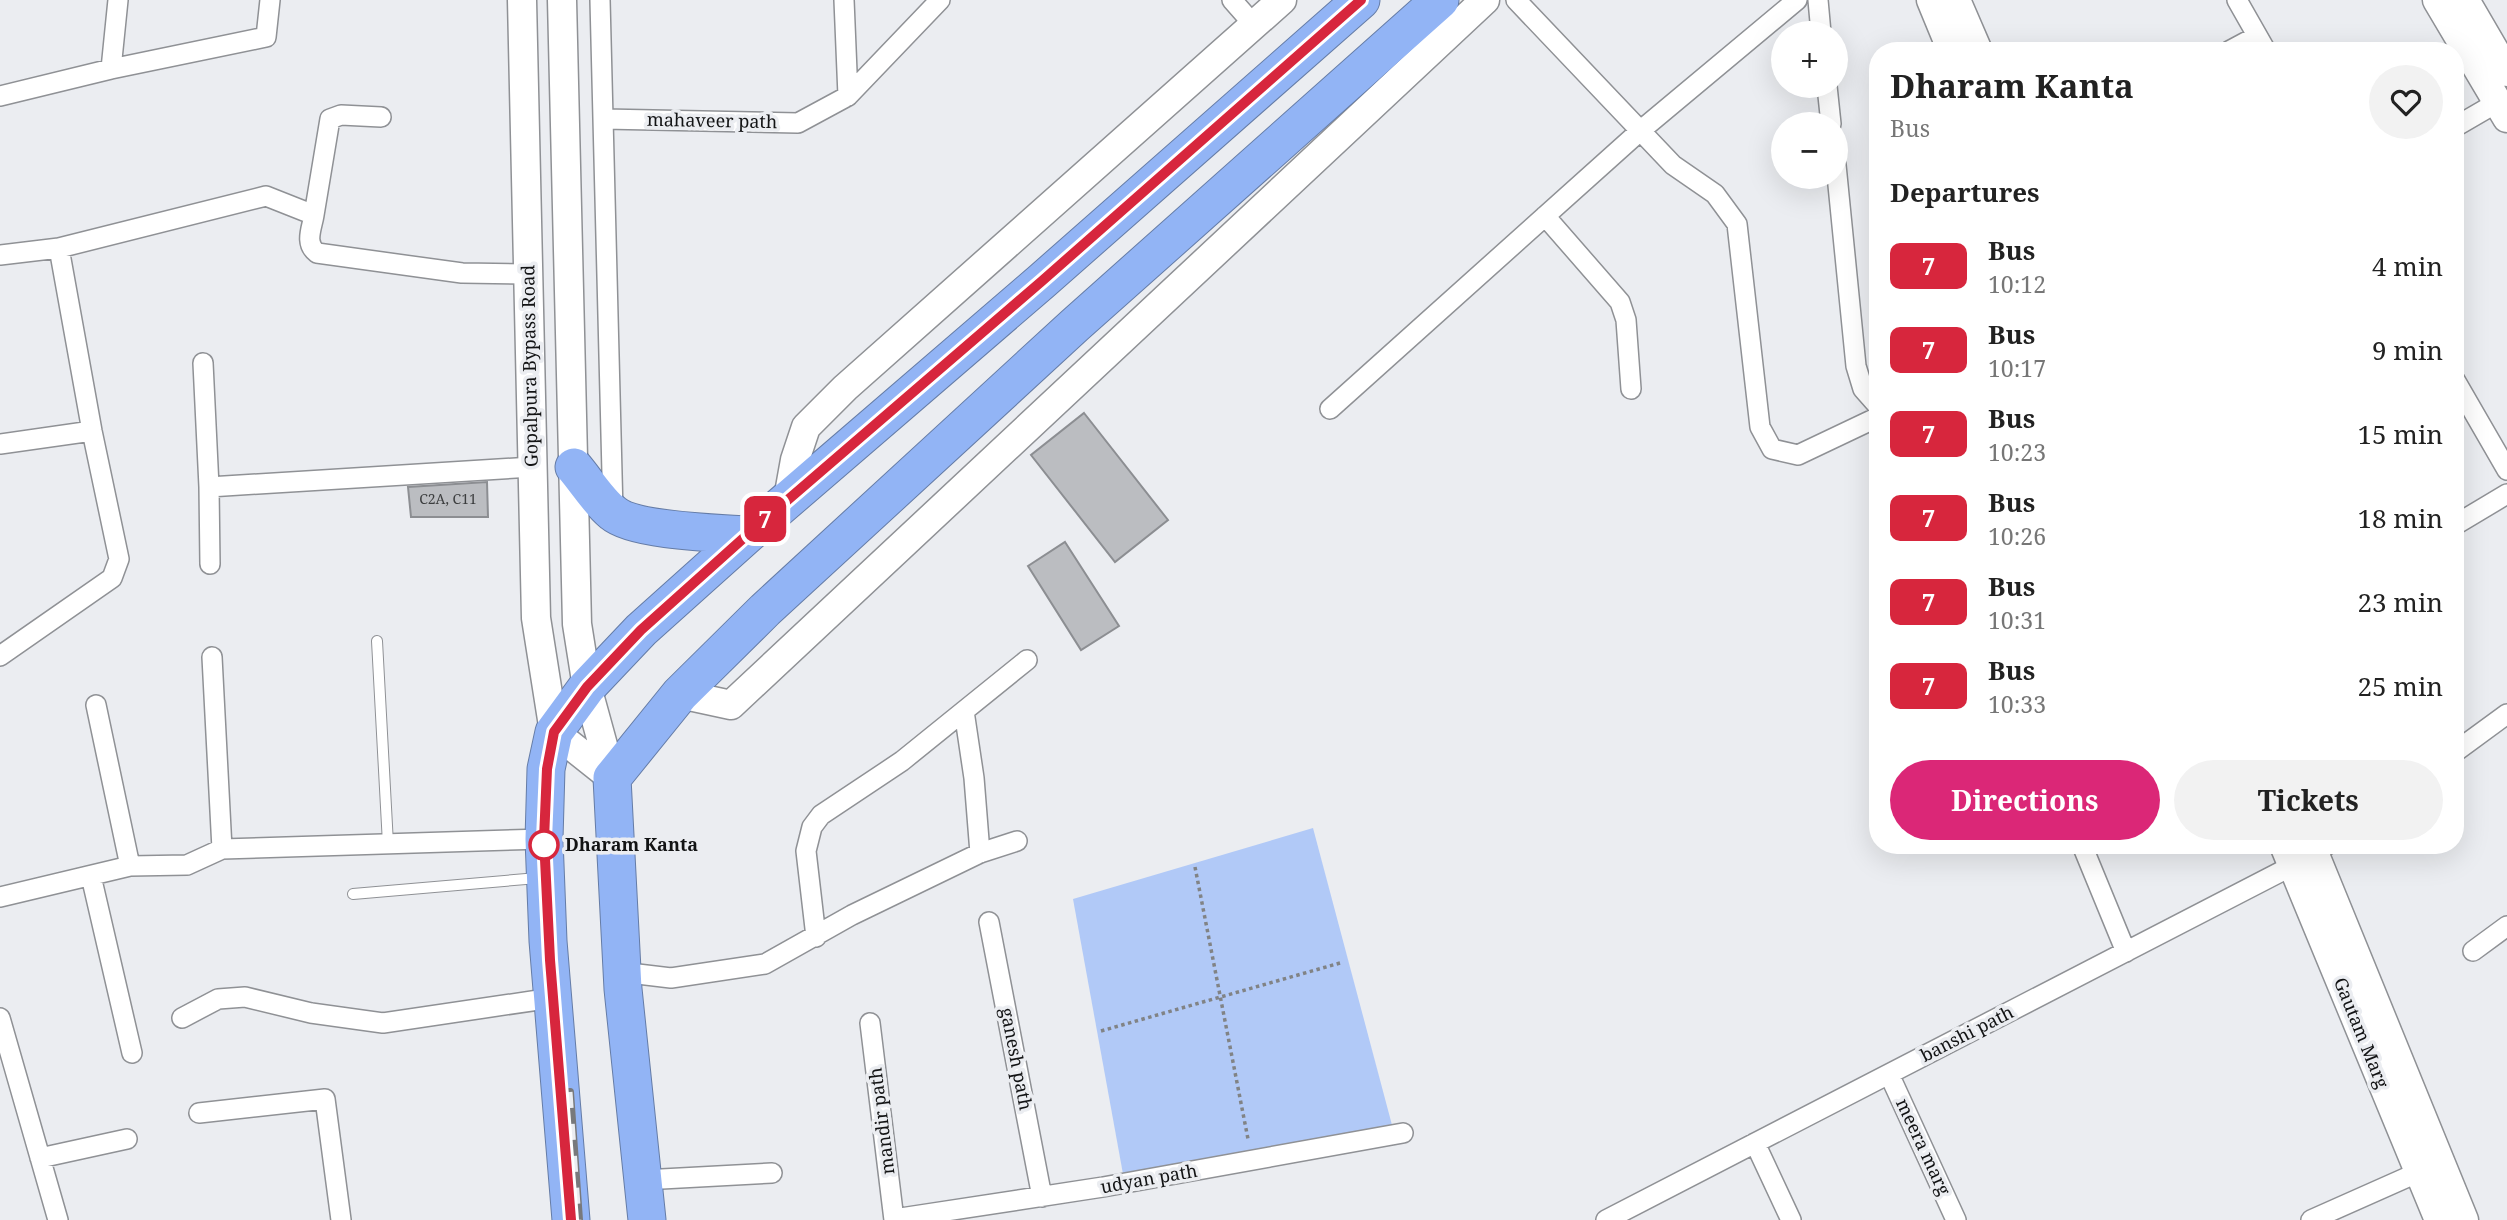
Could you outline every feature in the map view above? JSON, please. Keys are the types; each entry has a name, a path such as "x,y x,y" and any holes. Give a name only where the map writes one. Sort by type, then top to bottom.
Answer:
{"highway":[{"path":"571,1220 552,998 544,839 547,769 554,732 587,687 641,630 1361,0"},
{"path":"647,1220 621,972 612,778 680,694 765,610 1075,325 1440,0"},
{"path":"574,467 613,514 632,523 747,535"}],"street":[{"path":"111,69 118,0"},
{"path":"0,96 111,69 267,37 270,0"},
{"name":"Gopalpura Bypass Road","path":"522,0 536,618 554,732"},
{"path":"562,0 577,624 587,687 612,778"},
{"path":"600,0 613,514"},
{"path":"844,0 848,96"},
{"name":"mahaveer path","path":"604,119 798,123 848,96 940,0"},
{"path":"1232,0 1254,25"},
{"path":"788,499 794,460 806,427 845,388 1282,0"},
{"path":"680,694 731,705 1486,0"},
{"path":"1516,0 1673,165 1715,194 1737,224 1760,427 1772,449 1798,455 1869,421"},
{"path":"1330,410 1640,131 1797,0"},
{"path":"1818,0 1820,21"},
{"path":"1931,0 1948,42"},
{"path":"1956,0 1974,42"},
{"path":"2237,0 2261,42"},
{"path":"2437,0 2462,42"},
{"path":"2465,0 2507,72"},
{"path":"2464,46 2502,110 2464,124"},
{"path":"380,117 341,115 330,119 309,242 312,248 317,253 462,273 527,274"},
{"path":"1838,189 1856,366 1863,389 1869,396"},
{"path":"0,255 59,248 266,196 314,215"},
{"path":"1545,216 1620,302 1626,320 1631,389"},
{"path":"0,656 112,578 119,559 92,431 59,248"},
{"path":"203,363 211,564"},
{"path":"2464,396 2507,470"},
{"path":"0,444 92,431"},
{"path":"209,487 532,467"},
{"path":"2464,520 2507,494"},
{"path":"212,657 222,849"},
{"path":"816,937 806,850 812,827 821,815 902,761 1027,660"},
{"path":"96,705 130,866"},
{"path":"964,711 974,778 980,853"},
{"path":"2464,746 2507,715"},
{"path":"554,732 612,778"},
{"path":"0,897 130,866 187,865 222,849 544,839"},
{"path":"621,972 671,978 765,964 852,915 980,853 1017,841"},
{"path":"2086,854 2126,952"},
{"name":"banshi path","path":"1606,1220 2126,952 2301,854"},
{"name":"Gautam Marg","path":"2307,854 2430,1168 2439,1220"},
{"path":"91,876 132,1053"},
{"name":"ganesh path","path":"989,922 1042,1196"},
{"path":"2473,951 2507,926"},
{"path":"182,1018 218,999 245,997 311,1013 383,1023 552,998"},
{"path":"0,1018 58,1220"},
{"name":"mandir path","path":"870,1023 894,1220"},
{"name":"meera marg","path":"1889,1074 1956,1220"},
{"path":"199,1113 325,1099 341,1220"},
{"name":"udyan path","path":"894,1220 1403,1133"},
{"path":"40,1158 127,1139"},
{"path":"1755,1143 1791,1220"},
{"path":"2311,1220 2430,1168 2464,1220"},
{"path":"643,1180 772,1173"}],"lane":[{"path":"377,641 388,844"},
{"path":"353,894 546,878"}],"path":[{"path":"1195,867 1253,1160"},
{"path":"1101,1031 1340,963"}],"shaded area":[{"path":"1313,828 1392,1125 1123,1174 1073,899"}],"building":[{"path":"1084,413 1168,520 1115,562 1031,455"},
{"path":"487,482 488,517 411,517 408,487"},
{"path":"1065,542 1119,626 1081,650 1028,566"}],"railway":[{"path":"570,1092 579,1220"}],"bus line":[{"name":"7","path":"571,1220 560,1105 544,839 544,800 554,732 587,687 641,630 1361,0"}],"place":[{"name":"Dharam Kanta","path":"544,845"}]}
